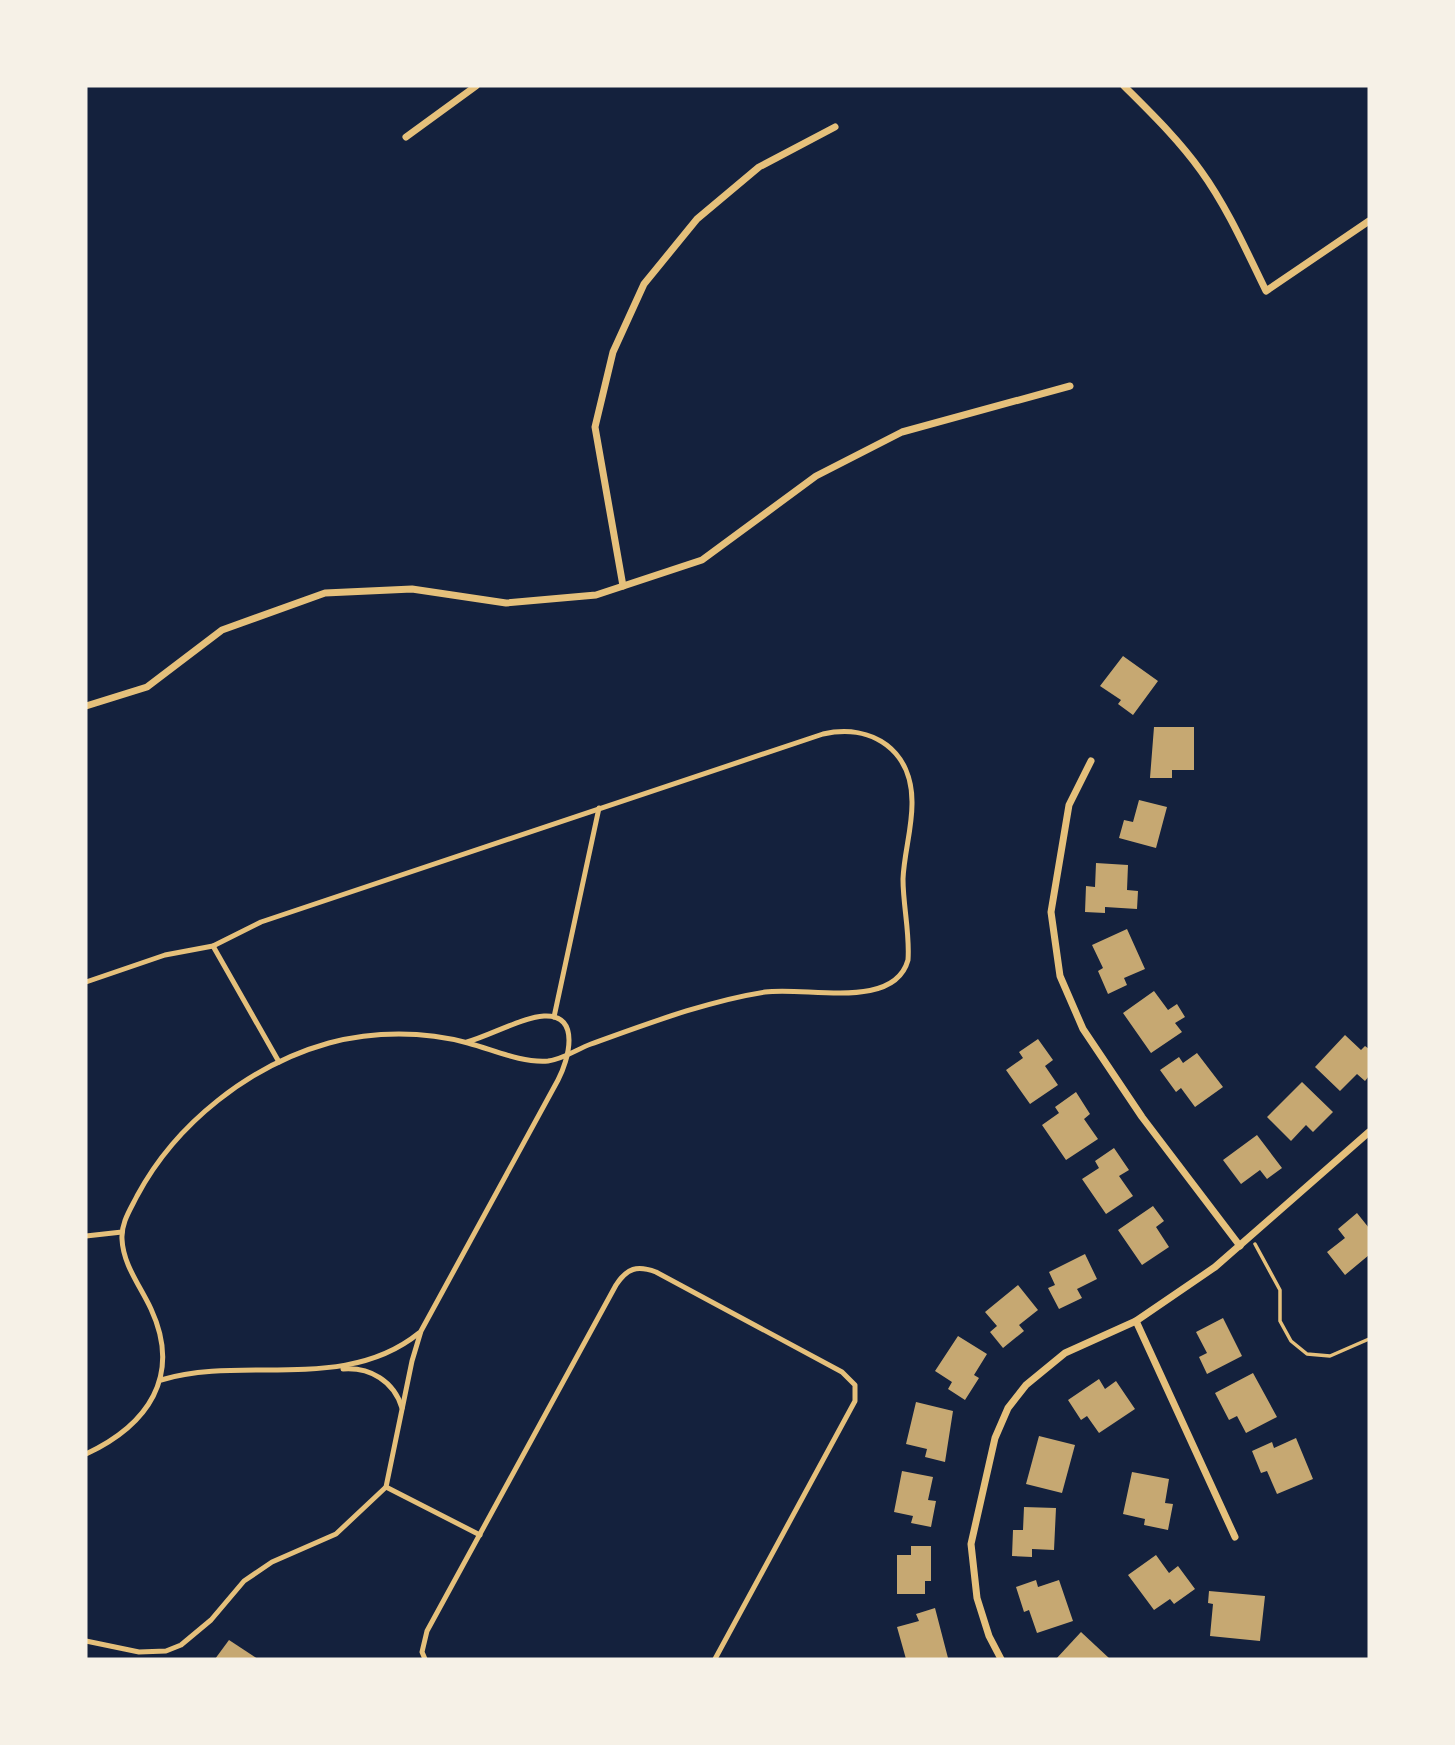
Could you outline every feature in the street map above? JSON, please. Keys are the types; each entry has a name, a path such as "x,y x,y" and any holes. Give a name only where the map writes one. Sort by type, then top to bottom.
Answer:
{"street":[{"path":"406,137 476,86"},
{"path":"1124,86 1170,132 1201,171 1228,214 1266,291 1369,221"},
{"path":"623,586 595,427 613,352 644,284 697,219 759,167 835,127"},
{"path":"86,706 147,687 222,630 325,593 412,589 506,603 596,595 702,560 816,476 902,432 1070,386"},
{"path":"1091,761 1069,805 1051,912 1060,976 1083,1028 1142,1117 1240,1245"},
{"path":"1001,1659 989,1636 977,1598 971,1544 995,1438 1008,1408 1044,1368 1065,1353 1136,1321 1215,1267 1369,1132"},
{"path":"1136,1321 1236,1537"}],"lane":[{"path":"86,982 165,955 213,946 261,922 823,734 847,730 878,737 903,760 911,788 911,816 904,877 908,960 900,978 881,989 754,994 547,1061 526,1059 467,1042 408,1034 354,1037 317,1047 279,1062 215,1104 178,1136 146,1180 122,1232 123,1252 158,1326 163,1347 161,1381 156,1395 131,1424 86,1454"},
{"path":"554,1017 599,808"},
{"path":"213,946 279,1062"},
{"path":"86,1642 139,1653 166,1651 181,1645 211,1620 244,1581 272,1562 336,1534 386,1487 421,1331 558,1080 569,1053 568,1030 554,1017 532,1019 467,1042"},
{"path":"86,1236 122,1232"},
{"path":"425,1659 422,1652 427,1631 621,1277 639,1267 656,1272 842,1372 855,1385 855,1401 715,1659"},
{"path":"329,1370 387,1352 421,1331"},
{"path":"161,1381 195,1372 351,1368 379,1376 399,1396 403,1410"},
{"path":"386,1487 480,1535"}],"path":[{"path":"1250,1237 1280,1290 1280,1321 1291,1341 1307,1354 1330,1356 1369,1339"}],"building":[{"path":"1123,656 1158,681 1133,715 1118,704 1121,700 1100,686"},
{"path":"1154,727 1194,727 1194,770 1172,770 1172,778 1150,778"},
{"path":"1139,800 1167,807 1156,848 1119,838 1124,820 1133,822"},
{"path":"1096,863 1128,865 1127,890 1138,891 1137,909 1105,907 1105,913 1085,912 1086,886 1095,887"},
{"path":"1127,929 1145,969 1124,978 1127,985 1108,994 1098,971 1103,968 1092,945"},
{"path":"1154,991 1168,1010 1177,1004 1185,1017 1175,1023 1182,1032 1151,1053 1123,1013"},
{"path":"1345,1035 1361,1050 1365,1046 1369,1049 1369,1076 1365,1081 1357,1074 1340,1091 1315,1067"},
{"path":"1038,1039 1053,1060 1045,1066 1058,1085 1030,1104 1006,1070 1023,1058 1019,1052"},
{"path":"1197,1053 1223,1087 1195,1107 1181,1088 1176,1092 1160,1070 1179,1057 1183,1063"},
{"path":"1302,1082 1333,1112 1313,1132 1306,1125 1291,1141 1267,1117"},
{"path":"1076,1092 1090,1114 1084,1119 1098,1139 1066,1160 1042,1125 1059,1113 1055,1107"},
{"path":"1257,1135 1282,1168 1267,1179 1260,1170 1241,1184 1223,1160"},
{"path":"1114,1148 1129,1170 1119,1176 1133,1196 1106,1214 1082,1179 1099,1168 1095,1161"},
{"path":"1153,1206 1164,1221 1156,1227 1169,1247 1142,1265 1118,1230"},
{"path":"1357,1213 1369,1228 1369,1255 1345,1275 1327,1252 1345,1238 1338,1229"},
{"path":"1085,1254 1097,1279 1077,1289 1082,1298 1059,1309 1048,1288 1055,1285 1049,1272"},
{"path":"1018,1285 1038,1310 1019,1325 1024,1331 1003,1348 990,1332 997,1326 985,1312"},
{"path":"1223,1318 1242,1356 1207,1374 1199,1357 1207,1353 1196,1332"},
{"path":"958,1336 987,1354 974,1375 979,1378 965,1400 948,1389 952,1382 935,1371"},
{"path":"1253,1373 1277,1417 1246,1433 1237,1416 1229,1420 1215,1393"},
{"path":"1099,1379 1105,1389 1116,1381 1135,1409 1099,1433 1087,1416 1081,1420 1068,1400"},
{"path":"916,1402 953,1411 945,1462 925,1457 927,1449 906,1444"},
{"path":"1039,1436 1075,1445 1062,1493 1026,1484"},
{"path":"1296,1438 1313,1479 1277,1494 1267,1471 1261,1473 1252,1451 1272,1442 1274,1448"},
{"path":"902,1471 933,1477 928,1500 936,1501 931,1527 911,1523 913,1516 894,1512"},
{"path":"1132,1472 1169,1479 1165,1503 1173,1504 1168,1530 1144,1525 1145,1519 1123,1514"},
{"path":"1024,1507 1056,1508 1054,1550 1032,1549 1032,1557 1012,1556 1013,1530 1023,1530"},
{"path":"911,1546 931,1546 931,1581 925,1581 925,1594 897,1594 897,1555 911,1555"},
{"path":"1156,1555 1169,1573 1178,1566 1195,1589 1174,1604 1170,1599 1154,1610 1128,1575"},
{"path":"1036,1580 1038,1587 1059,1580 1073,1621 1037,1633 1029,1610 1024,1612 1016,1587"},
{"path":"1209,1591 1265,1596 1260,1641 1210,1636 1213,1604 1208,1603"},
{"path":"935,1608 948,1658 906,1659 897,1627 919,1621 916,1614"},
{"path":"1081,1632 1110,1659 1056,1659"},
{"path":"229,1640 258,1659 215,1659"}]}
